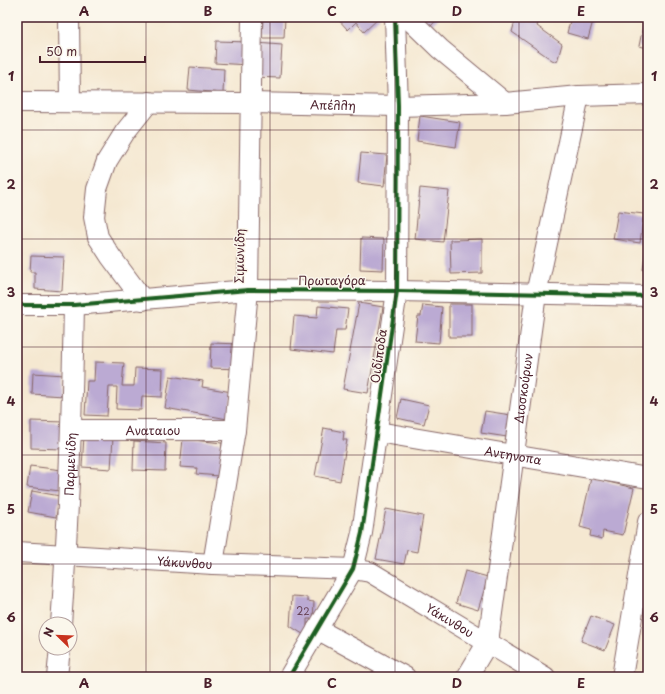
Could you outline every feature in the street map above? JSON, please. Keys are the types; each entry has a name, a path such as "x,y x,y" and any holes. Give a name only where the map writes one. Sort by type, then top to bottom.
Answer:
{"street":[{"path":"68,17 70,102"},
{"name":"Σιμωνίδη","path":"213,564 235,430 248,290 252,17"},
{"name":"Οιδίποδα","path":"289,677 353,569 362,533 378,432 397,291 398,106 395,17"},
{"path":"407,17 440,49 505,102"},
{"name":"Απέλλη","path":"17,102 250,102 398,106 505,102 579,96 648,94"},
{"name":"Διοσκούρων","path":"467,677 488,642 536,294 579,96"},
{"path":"144,300 111,257 98,237 94,216 97,189 107,161 125,132 149,102"},
{"name":"Πρωταγόρα","path":"17,305 74,305 248,290 397,291 648,296"},
{"name":"Παρμενίδη","path":"62,616 72,430 74,305"},
{"name":"Αναταιου","path":"72,430 235,430"},
{"name":"Αντηνοπα","path":"378,432 648,478"},
{"path":"622,677 648,522"},
{"name":"Υάκυνθου","path":"17,552 213,564 336,570 353,569"},
{"name":"Υάκινθου","path":"353,569 370,572 546,677"},
{"path":"317,629 405,677"},
{"path":"57,677 59,656"}],"building":[{"path":"263,17 285,17 284,38 262,38"},
{"path":"336,17 380,17 364,32 356,22 348,30"},
{"path":"420,17 439,17 431,26"},
{"path":"516,17 540,17 537,26 562,44 557,62 512,32"},
{"path":"571,17 594,17 588,39 567,33"},
{"path":"645,17 648,17 648,48 639,46"},
{"path":"216,41 249,42 248,65 215,63"},
{"path":"256,43 282,45 280,78 253,77"},
{"path":"190,67 224,69 223,93 188,90"},
{"path":"647,114 648,135 646,135"},
{"path":"420,116 460,122 456,147 417,141"},
{"path":"361,153 387,155 384,186 358,183"},
{"path":"420,188 449,191 443,242 415,239"},
{"path":"618,211 644,214 640,243 613,239"},
{"path":"361,238 384,239 383,270 360,269"},
{"path":"482,239 482,273 451,274 450,240"},
{"path":"646,246 648,246 648,271 643,270"},
{"path":"31,256 64,257 62,291 35,289 35,272 30,272"},
{"path":"359,303 383,307 368,393 343,389"},
{"path":"449,304 472,304 472,337 449,337"},
{"path":"423,305 442,307 439,343 415,341 418,316 421,316"},
{"path":"318,306 348,309 345,330 336,330 333,354 291,349 294,316 317,318"},
{"path":"211,343 242,344 240,369 210,368"},
{"path":"95,362 124,363 122,386 134,386 135,368 163,369 162,397 142,396 141,410 116,409 117,387 109,387 107,416 85,415 87,381 94,381"},
{"path":"33,373 65,375 64,396 32,394"},
{"path":"170,376 203,381 202,387 232,392 228,419 165,408"},
{"path":"401,399 429,405 424,424 397,418"},
{"path":"485,411 511,415 507,437 481,433"},
{"path":"31,421 64,422 63,449 31,448"},
{"path":"324,428 344,432 343,440 347,440 340,481 315,476"},
{"path":"84,436 113,437 111,469 82,467"},
{"path":"183,439 222,443 219,476 196,474 197,468 180,467"},
{"path":"134,441 166,443 165,471 133,470"},
{"path":"30,466 62,470 60,491 27,487"},
{"path":"591,478 634,488 623,535 603,531 602,539 590,536 591,530 580,527"},
{"path":"32,491 60,496 56,517 28,512"},
{"path":"386,509 423,516 417,552 407,550 404,564 376,559"},
{"path":"465,571 488,577 478,610 456,603"},
{"path":"292,596 307,597 307,601 314,602 313,619 307,619 307,626 313,626 306,636 290,626"},
{"path":"591,616 615,625 605,650 581,641"}],"cycle path":[{"path":"289,677 353,569 362,533 397,291 398,106 395,17"},
{"path":"17,305 74,305 248,290 397,291 648,296"}]}
